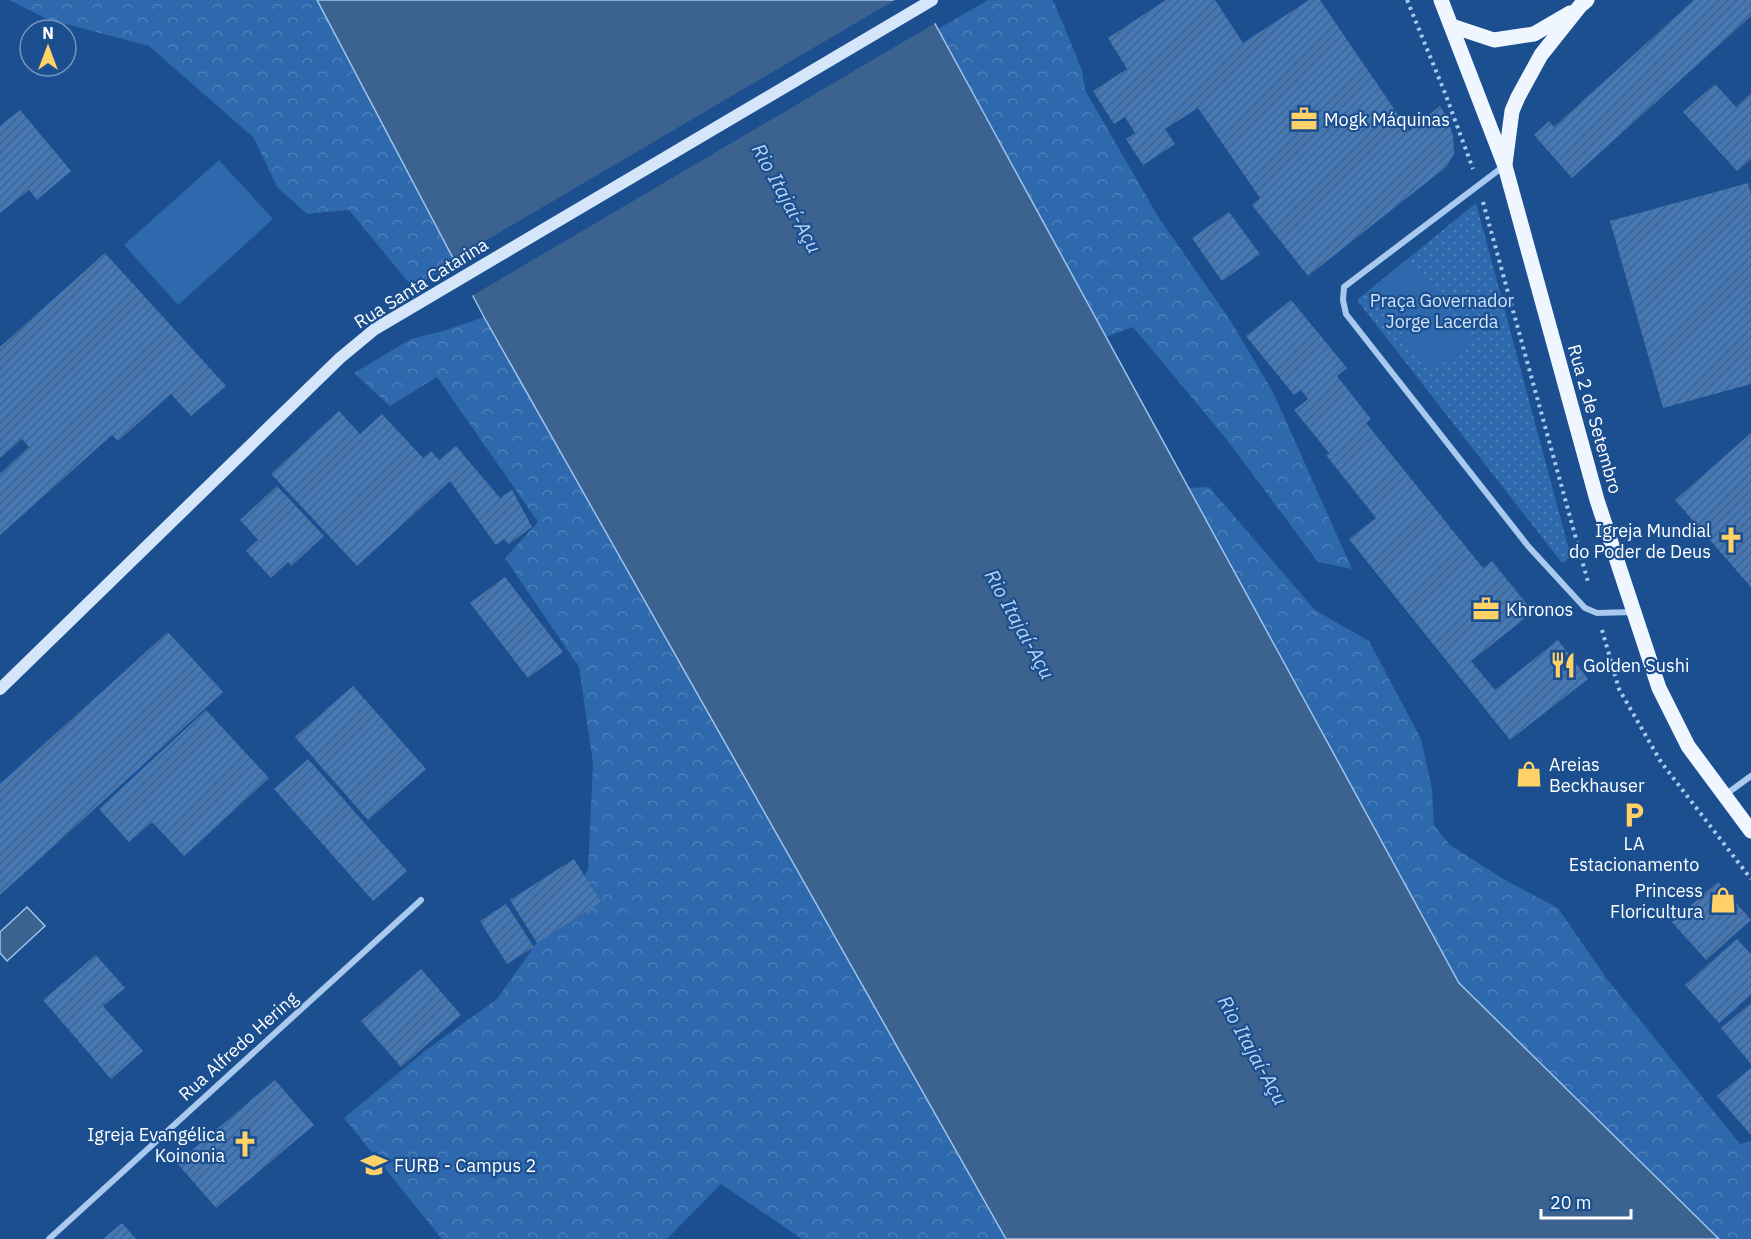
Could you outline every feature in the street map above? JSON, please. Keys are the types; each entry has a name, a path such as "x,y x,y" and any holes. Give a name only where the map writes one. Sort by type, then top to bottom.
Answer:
{"main road":[{"name":"Rua Santa Catarina","path":"0,688 340,358 375,329 932,0"},
{"name":"Rua 2 de Setembro","path":"1441,0 1504,166 1597,500 1659,688 1688,746 1751,831"},
{"path":"1452,26 1494,39 1534,34 1584,3"},
{"path":"1504,166 1512,111 1518,97 1541,54 1584,3"}],"street":[{"path":"1504,166 1344,287 1343,300 1346,314 1528,546 1585,608 1597,613 1634,612"},
{"path":"1724,795 1751,776"},
{"name":"Rua Alfredo Hering","path":"49,1239 421,900"}],"path":[{"path":"1407,0 1445,93 1479,186 1570,520"}],"green space":[{"path":"9,0 317,0 455,263 413,288 349,210 307,214 277,187 254,138 149,46 78,27 78,18 45,18"},
{"path":"988,0 1053,0 1082,70 1085,90 1159,218 1230,320 1273,392 1352,569 1318,562 1224,436 1133,327 1106,337 938,29"},
{"path":"219,160 273,219 178,305 124,245"},
{"name":"Praça Governador Jorge Lacerda","path":"1476,203 1571,557 1562,563 1357,300"},
{"path":"1409,259 1472,340 1432,371 1369,291"},
{"path":"484,317 1006,1239 802,1239 721,1184 667,1239 442,1239 344,1118 425,1051 497,999 588,870 593,763 579,667 505,558 538,522 437,377 390,406 354,373 411,339"},
{"path":"1209,487 1315,610 1369,641 1421,739 1432,789 1434,825 1450,845 1505,880 1558,908 1607,979 1740,1144 1751,1141 1751,1239 1719,1239 1459,983 1189,488"}],"water":[{"name":"Rio Itajaí-Açu","path":"317,0 922,0 1459,983 1719,1239 1006,1239 484,317"},
{"path":"27,907 45,926 7,961 0,953 0,932"}],"pier":[{"path":"895,0 925,0 937,22 470,297 451,261"}],"building":[{"path":"1166,0 1215,0 1243,43 1309,0 1320,0 1409,131 1440,106 1448,119 1453,136 1454,154 1446,167 1308,276 1252,205 1260,198 1198,108 1165,129 1175,144 1143,165 1126,139 1135,133 1125,117 1114,124 1093,91 1127,69 1108,38"},
{"path":"1694,0 1751,0 1751,16 1572,178 1534,135 1549,121 1554,127"},
{"path":"1715,84 1736,107 1751,93 1751,159 1737,171 1683,112"},
{"path":"20,110 71,171 37,200 29,190 0,213 0,126"},
{"path":"1748,183 1751,194 1751,384 1663,408 1610,221"},
{"path":"1229,212 1260,254 1222,281 1192,238"},
{"path":"105,253 226,386 191,416 171,394 118,441 112,435 0,535 0,474 29,447 22,439 0,458 0,347"},
{"path":"1291,300 1347,368 1337,376 1371,419 1366,423 1483,568 1492,561 1533,612 1471,661 1495,690 1558,640 1588,679 1510,740 1349,539 1376,518 1326,455 1329,453 1294,410 1308,399 1301,390 1294,395 1246,336"},
{"path":"339,411 360,434 382,414 423,458 431,451 439,460 456,446 500,498 512,490 532,527 509,544 504,539 496,545 450,481 357,566 271,474"},
{"name":"Igreja Mundial do Poder de Deus","path":"1751,433 1751,587 1675,500"},
{"path":"277,486 324,536 291,566 288,562 271,578 246,551 258,540 240,520"},
{"path":"505,577 563,652 528,678 470,603"},
{"path":"168,632 223,692 0,895 0,784"},
{"path":"353,686 426,769 368,820 295,737"},
{"path":"206,710 269,778 184,856 152,822 129,842 99,809"},
{"path":"308,759 407,871 373,901 274,789"},
{"path":"574,859 601,902 537,943 510,900"},
{"path":"1718,882 1751,920 1706,960 1672,922"},
{"path":"506,904 534,947 507,964 480,921"},
{"path":"1737,939 1751,954 1751,995 1719,1023 1685,985"},
{"path":"96,955 125,988 103,1006 143,1051 111,1079 43,1000"},
{"path":"421,969 461,1015 401,1067 361,1021"},
{"path":"1751,1003 1751,1064 1721,1028"},
{"path":"1751,1068 1751,1133 1750,1134 1717,1096"},
{"name":"Igreja Evangélica Koinonia","path":"275,1080 314,1125 216,1208 177,1163"},
{"path":"122,1223 136,1239 103,1239"}],"place":[{"name":"Mogk Máquinas","path":"1304,119"},
{"name":"Igreja Mundial do Poder de Deus","path":"1731,540"},
{"name":"Khronos","path":"1486,609"},
{"name":"Golden Sushi","path":"1563,665"},
{"name":"Areias Beckhauser","path":"1529,774"},
{"name":"LA Estacionamento","path":"1634,815"},
{"name":"Princess Floricultura","path":"1723,900"},
{"name":"Igreja Evangélica Koinonia","path":"245,1144"},
{"name":"FURB - Campus 2","path":"374,1165"}]}
